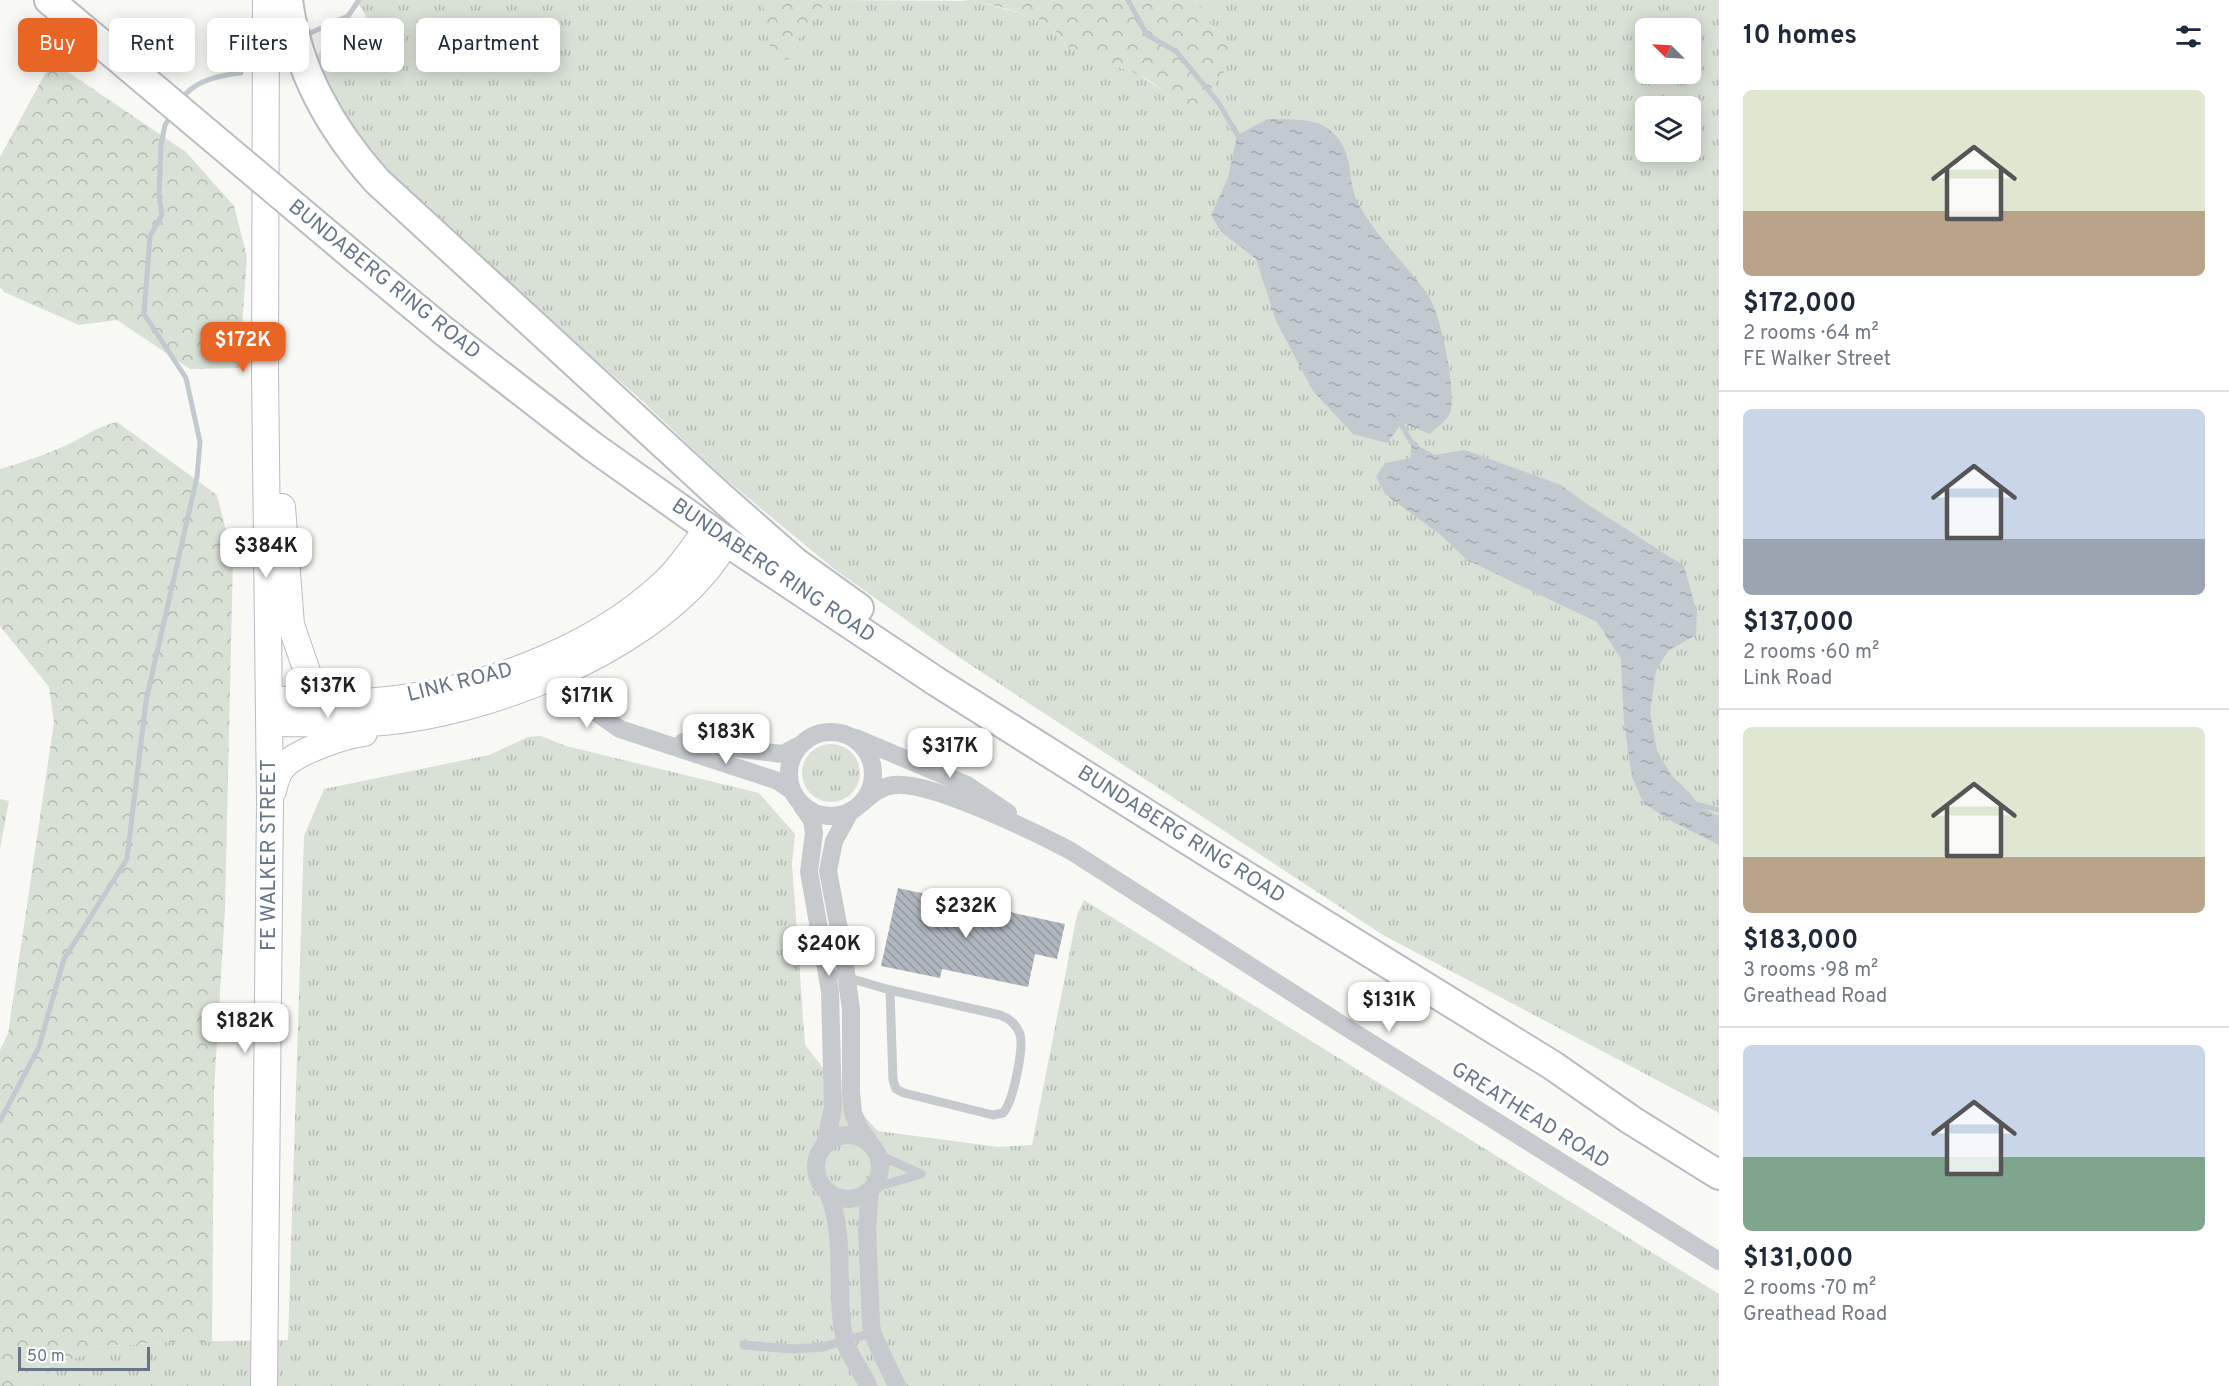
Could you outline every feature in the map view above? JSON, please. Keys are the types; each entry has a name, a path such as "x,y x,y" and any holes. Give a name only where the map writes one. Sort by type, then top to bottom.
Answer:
{"main road":[{"name":"BUNDABERG RING ROAD","path":"49,0 445,332 592,446 717,535 937,682 1552,1065 1631,1120 1719,1175"},
{"name":"FE WALKER STREET","path":"264,1386 270,802 265,370 266,0"},
{"path":"288,0 291,28 301,60 321,104 341,137 377,181 721,497 795,562 885,626 937,682"},
{"path":"267,409 284,519 291,625 315,690 322,696 338,702"},
{"name":"LINK ROAD","path":"269,711 338,702 399,699 450,690 607,649 662,612 706,572 717,535"},
{"name":"LINK ROAD","path":"269,711 384,722 451,712 511,693 556,664"},
{"path":"270,802 276,778 287,762 345,735 411,728 451,712"},
{"name":"BUNDABERG RING ROAD","path":"1552,1065 1615,1094 1719,1154"}],"street":[{"path":"556,664 586,706 620,729 778,781 791,790"},
{"path":"645,738 783,754 817,733 840,732 854,738 865,748 871,761 873,776 870,790 834,841 828,871 851,1010 853,1113 860,1129 874,1147 880,1172 872,1189 867,1230 872,1333 897,1386"},
{"name":"GREATHEAD ROAD","path":"840,732 967,785 1043,836"},
{"path":"798,746 792,756 788,779 791,790 812,820 814,833 810,872 828,972 834,1108 825,1144 817,1158 816,1174 819,1182 829,1194 837,1214 846,1342 868,1386"},
{"name":"GREATHEAD ROAD","path":"802,806 825,816 838,816 856,807 879,789 895,785 916,786 960,801 1043,836 1071,851 1364,1039 1719,1261"},
{"path":"825,1144 843,1135 862,1137 874,1147"},
{"path":"829,1194 846,1200 855,1199 872,1189"}],"lane":[{"path":"828,972 890,990 1000,1015 1011,1021 1020,1034 1021,1048 1009,1104 1003,1113 993,1115 904,1094 896,1089 893,1080 890,990"},
{"path":"872,1189 924,1174 886,1158 874,1147"},
{"path":"744,1345 809,1348 846,1342 872,1333"}],"green space":[{"path":"359,0 762,0 788,60 811,19 833,0 974,1 1033,16 1054,28 1064,44 1096,59 1138,74 1166,93 1189,118 1224,34 1212,27 1195,0 1719,0 1719,1113 1383,935 960,658 834,569 724,478 638,397 453,238 367,150 327,84 323,72 404,72 404,18 365,18 358,3"},
{"path":"762,0 833,0 811,19 788,60 772,57"},
{"path":"959,0 1195,0 1212,27 1224,34 1229,50 1224,72 1189,118 1152,82 1128,70 1091,58 1073,49 1063,42 1051,26 1043,21 1007,9"},
{"path":"321,50 321,67 317,56"},
{"path":"46,72 68,72 186,152 234,206 247,257 239,368 190,369 117,320 79,325 4,292 0,287 0,157"},
{"path":"117,422 217,495 233,558 225,909 214,1091 212,1342 163,1342 98,1347 24,1386 0,1386 0,1050 8,1034 54,722 49,687 0,626 0,469 54,451 98,428"},
{"path":"541,736 566,746 759,793 795,834 792,864 805,1045 846,1097 878,1131 998,1147 1032,1145 1077,915 1084,900 1719,1294 1719,1386 24,1386 41,1372 98,1347 163,1342 288,1340 304,836 324,789 489,755 528,737"},
{"path":"825,744 837,744 852,752 860,767 860,779 852,794 837,802 825,802 810,794 802,779 802,767 810,752"},
{"path":"0,799 9,801 0,848"}],"water":[{"path":"1268,119 1300,120 1316,123 1330,130 1344,148 1352,186 1359,205 1433,304 1443,336 1452,391 1449,415 1430,434 1402,423 1387,443 1353,434 1313,391 1276,321 1256,259 1221,232 1211,215 1228,178 1237,135"},
{"path":"1411,442 1435,455 1465,450 1561,485 1684,566 1697,613 1696,635 1668,651 1656,671 1650,712 1657,751 1672,776 1690,793 1700,807 1719,816 1719,845 1667,819 1643,802 1632,777 1624,723 1621,659 1597,622 1467,560 1442,536 1385,494 1376,476 1385,463 1411,458"}],"building":[{"path":"898,888 1065,924 1057,959 1035,954 1028,987 942,969 940,978 881,966"}],"waterway":[{"path":"309,34 348,16 359,0"},
{"path":"1128,0 1147,35 1176,51 1218,102 1240,139"},
{"path":"182,99 200,83 216,77 241,73"},
{"path":"0,1121 39,1047 64,959 127,859 146,701 197,477 200,442 186,378 144,314 150,236 162,215 159,196 161,145 165,125 172,114"},
{"path":"1398,418 1411,442 1416,445"},
{"path":"1692,803 1719,810"}]}
